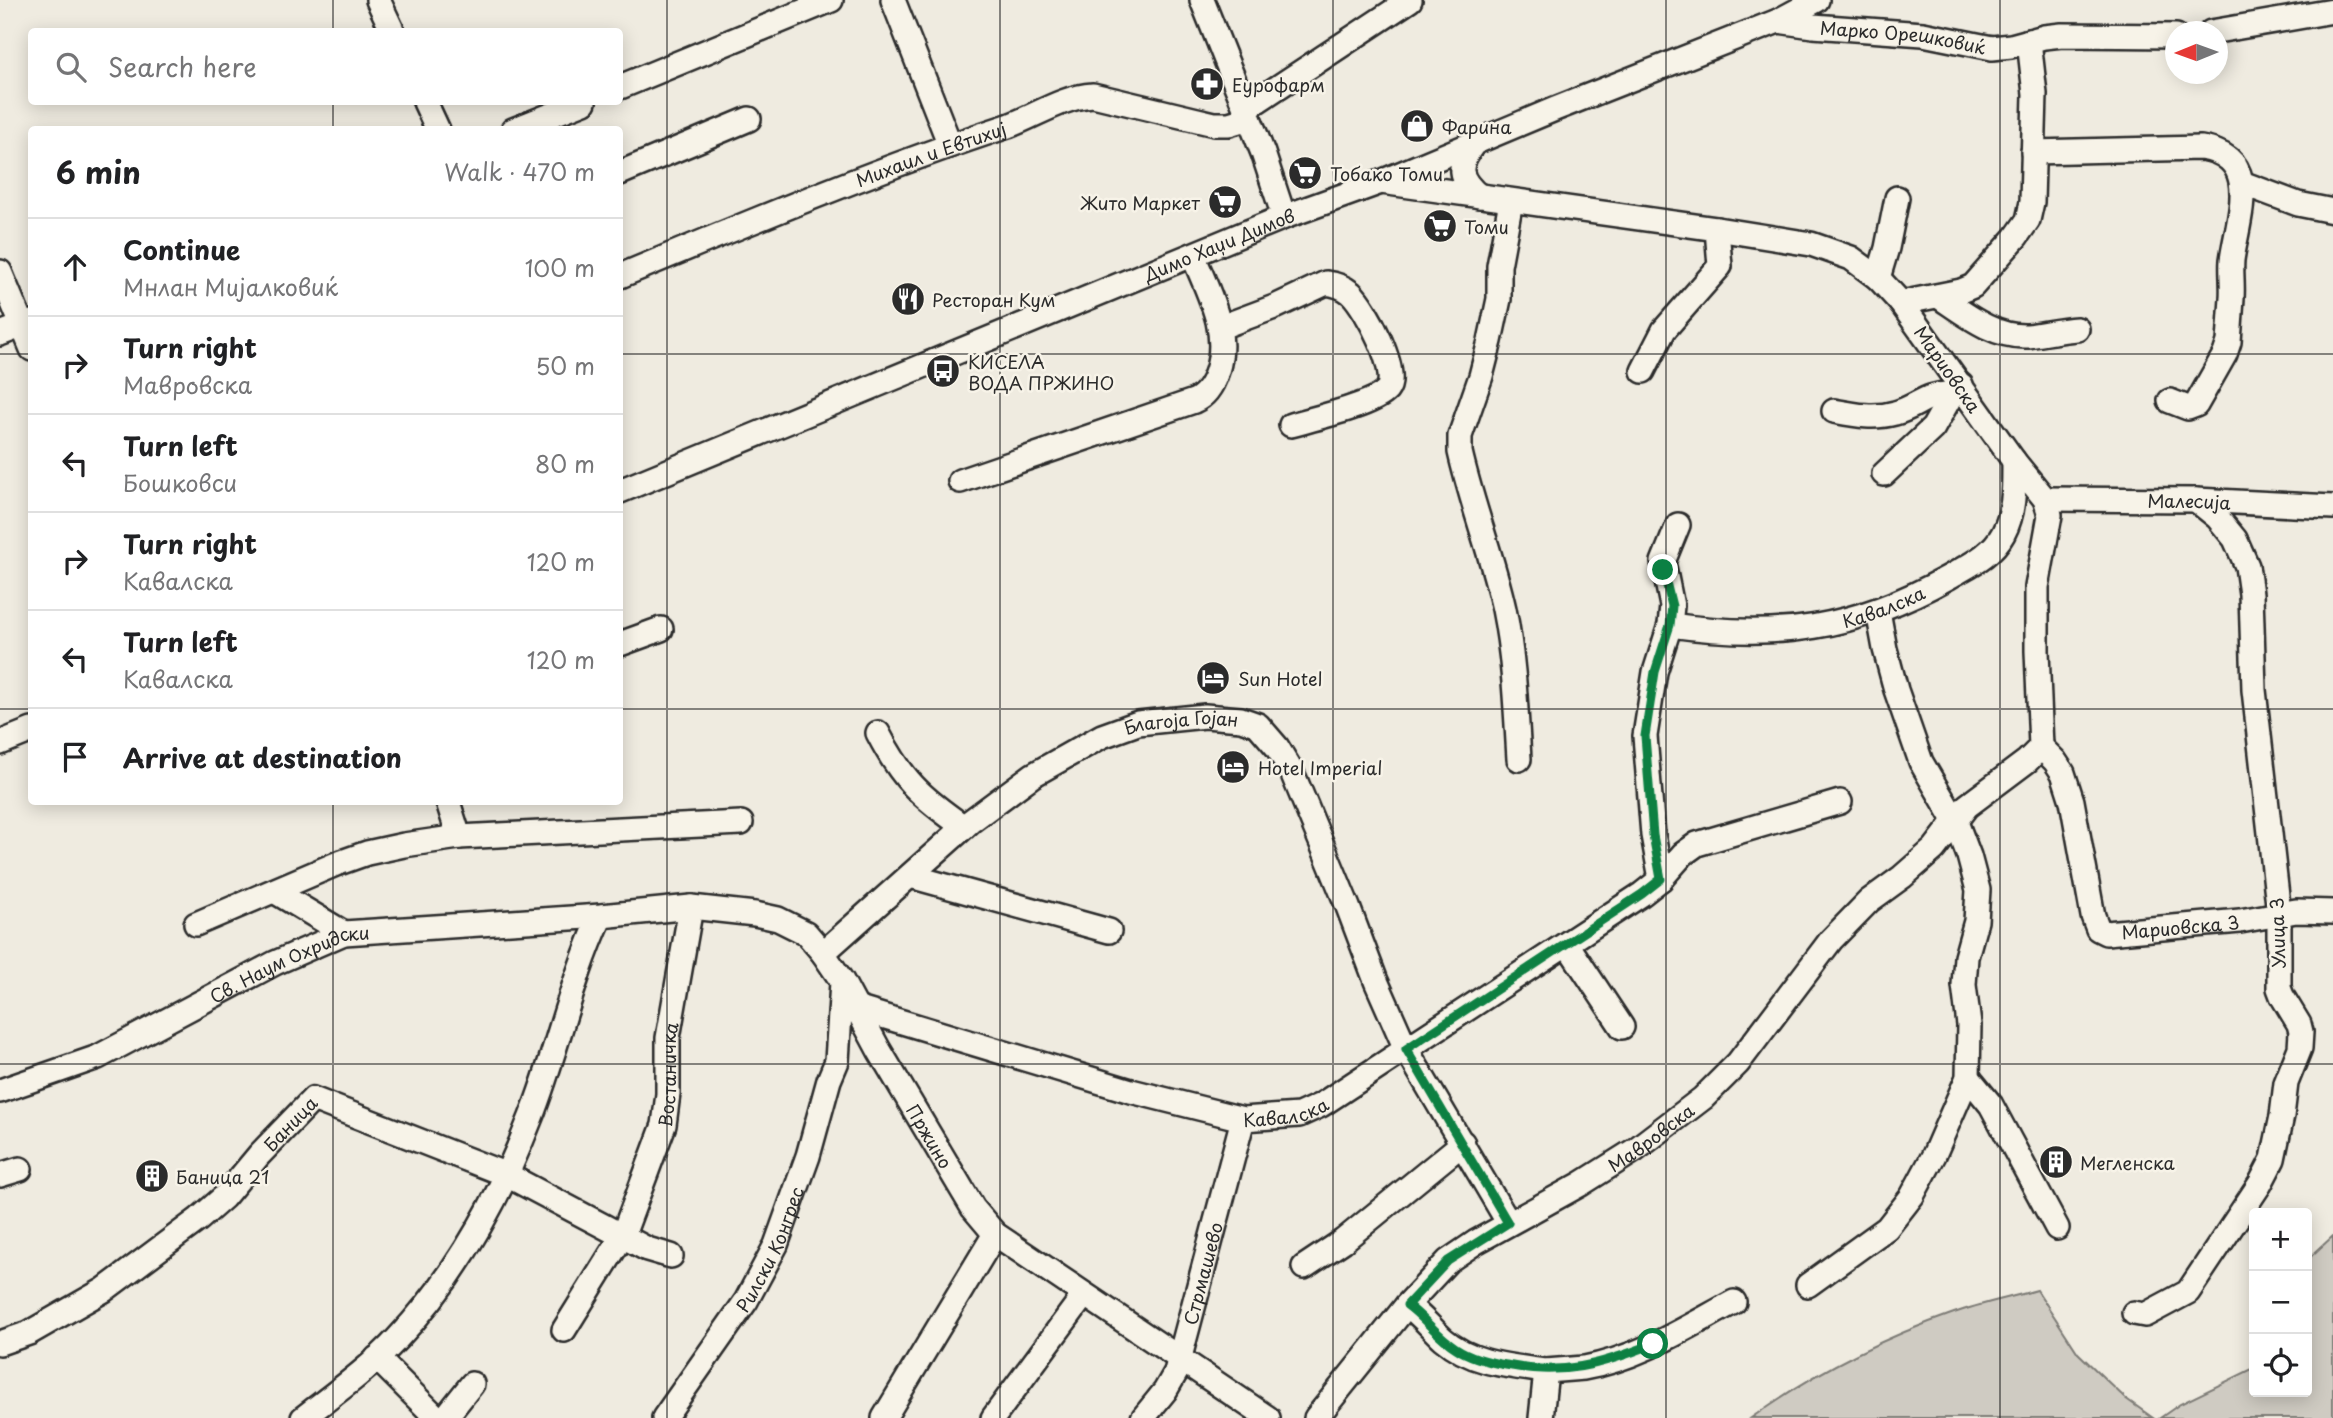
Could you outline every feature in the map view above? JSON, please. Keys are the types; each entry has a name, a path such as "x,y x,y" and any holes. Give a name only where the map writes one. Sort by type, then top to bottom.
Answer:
{"street":[{"path":"378,0 391,28"},
{"path":"623,86 831,0"},
{"path":"893,0 950,145"},
{"path":"1202,0 1247,113 1284,217"},
{"path":"1247,113 1410,0"},
{"name":"Димо Хаџи Димов","path":"623,490 1284,217 1381,181 1778,21 1817,0"},
{"path":"2228,29 2333,11"},
{"name":"Марко Орешковиќ","path":"1778,21 1923,34 1992,48 2062,35 2165,36"},
{"path":"1900,303 1973,286 2028,220 2032,202 2035,94 2029,41"},
{"name":"Михаил и Евтихиј","path":"623,275 899,162 1023,121 1059,103 1082,96 1093,95 1214,124 1229,124 1247,113"},
{"path":"426,105 436,126"},
{"path":"534,126 561,121 580,105"},
{"path":"623,172 749,119"},
{"path":"1474,143 1463,158 1462,170 1464,183 1479,196"},
{"path":"2033,152 2201,148 2218,150 2233,163 2242,183 2242,201 2232,262 2229,342 2196,405 2188,408 2170,401"},
{"name":"Мариовска","path":"1381,181 1717,229 1811,244 1835,251 1866,268 1900,303 1956,390 2045,499"},
{"path":"2242,183 2298,204 2333,211"},
{"path":"1878,278 1897,198"},
{"path":"1511,201 1499,266 1499,299 1481,376 1460,436 1460,452 1504,609 1515,691 1518,759"},
{"path":"1643,371 1664,330 1720,266 1717,229"},
{"path":"960,481 1199,399 1209,389 1223,354 1221,327 1193,255"},
{"path":"0,272 27,323 0,334"},
{"path":"1221,327 1277,306 1326,283 1342,287 1351,293 1366,313 1391,372 1390,387 1383,394 1357,405 1291,425"},
{"path":"1938,296 1999,332 2026,336 2077,329"},
{"path":"1834,411 1865,417 1897,413 1938,393 1956,390"},
{"path":"1884,474 1933,428 1956,390"},
{"name":"Кавалска","path":"1670,625 1720,632 1796,630 1832,624 1878,611 1933,586 1981,559 1994,548 2010,517 2014,496 2014,461"},
{"path":"1956,822 1967,806 2027,761 2041,747 2036,651 2038,587 2050,515 2045,499"},
{"name":"Малесија","path":"2045,499 2196,500 2333,507"},
{"name":"Улица 3","path":"2134,1313 2145,1315 2188,1292 2260,1184 2273,1159 2286,1083 2300,1048 2299,1024 2281,996 2279,988 2279,914 2254,690 2251,594 2247,566 2235,539 2217,517 2196,500"},
{"path":"1661,879 1653,835 1645,736 1655,672 1670,625 1672,606 1663,562 1678,525"},
{"path":"1808,1285 1887,1228 1912,1196 1934,1155 1968,1077 1969,1025 1964,985 1966,957 1976,921 1978,890 1956,822 1921,762 1896,690 1878,611"},
{"path":"623,643 660,629"},
{"name":"Благоја Гојан","path":"823,953 964,827 1033,775 1119,729 1138,723 1205,716 1241,719 1258,725 1277,747 1292,772 1406,1049 1508,1223"},
{"path":"0,743 28,732"},
{"path":"877,733 905,779 926,801 964,827"},
{"name":"Мариовска 3","path":"2041,747 2063,773 2072,801 2093,916 2098,929 2106,933 2240,922 2296,911 2333,912"},
{"name":"Кавалска","path":"856,1008 1131,1091 1243,1119 1299,1115 1321,1105 1642,894 1661,879 1683,854 1698,844 1840,802"},
{"path":"449,805 459,837"},
{"name":"Мавровска","path":"1316,1418 1407,1305 1448,1261 1635,1150 1703,1098 1738,1063 1831,940 1869,901 1934,849 1956,822"},
{"path":"197,924 367,853 459,837 741,823"},
{"path":"910,876 1109,931"},
{"path":"274,891 344,933"},
{"name":"Пржино","path":"601,916 691,907 778,919 806,933 842,981 973,1208 995,1234 1268,1418"},
{"name":"Востаничка","path":"564,1330 623,1235 664,1125 668,1094 668,1038 691,907"},
{"path":"303,1418 377,1358 416,1317 453,1268 483,1221 532,1115 573,984 601,916"},
{"name":"Св. Наум Охридски","path":"0,1091 98,1057 275,962 344,933 601,916"},
{"path":"1567,944 1622,1027"},
{"name":"Рилски Конгрес","path":"664,1418 747,1301 776,1245 808,1156 829,1080 837,1061 842,981"},
{"name":"Рилски Конгрес","path":"837,1061 869,1031"},
{"path":"1968,1077 1991,1105 2057,1228"},
{"name":"Баница","path":"0,1343 29,1333 104,1290 199,1219 224,1197 259,1155 313,1099 506,1175"},
{"name":"Стрмашево","path":"1143,1418 1165,1391 1176,1372 1243,1119"},
{"path":"1304,1267 1343,1241 1463,1143"},
{"path":"506,1175 647,1249 671,1256"},
{"path":"884,1418 995,1234"},
{"path":"993,1418 1084,1295"},
{"path":"1407,1305 1423,1317 1442,1338 1479,1360 1546,1371 1585,1367 1615,1359 1653,1344 1734,1302"},
{"path":"377,1358 437,1418"},
{"path":"1541,1418 1546,1371"},
{"path":"445,1418 472,1384"}],"shaded area":[{"path":"2333,1236 2333,1418 2160,1418 2180,1404 2249,1370 2249,1397 2312,1397 2312,1255"},
{"path":"2037,1290 2078,1353 2125,1398 2153,1418 1751,1418 1823,1372 1901,1334 1964,1309"}],"place":[{"name":"Еурофарм","path":"1207,84"},
{"name":"Фарина","path":"1417,126"},
{"name":"Тобако Томи","path":"1305,173"},
{"name":"Жито Маркет","path":"1225,202"},
{"name":"Томи","path":"1440,226"},
{"name":"Ресторан Кум","path":"908,299"},
{"name":"КИСЕЛА ВОДА ПРЖИНО","path":"943,371"},
{"name":"Sun Hotel","path":"1213,678"},
{"name":"Hotel Imperial","path":"1233,767"},
{"name":"Мегленска","path":"2056,1162"},
{"name":"Баница 21","path":"152,1176"}],"route":[{"path":"1653,1344 1585,1367 1546,1371 1519,1367 1479,1360 1457,1349 1407,1305 1448,1261 1508,1223 1406,1049 1661,879 1653,835 1645,736 1655,672 1670,625 1672,606 1663,570"}]}
